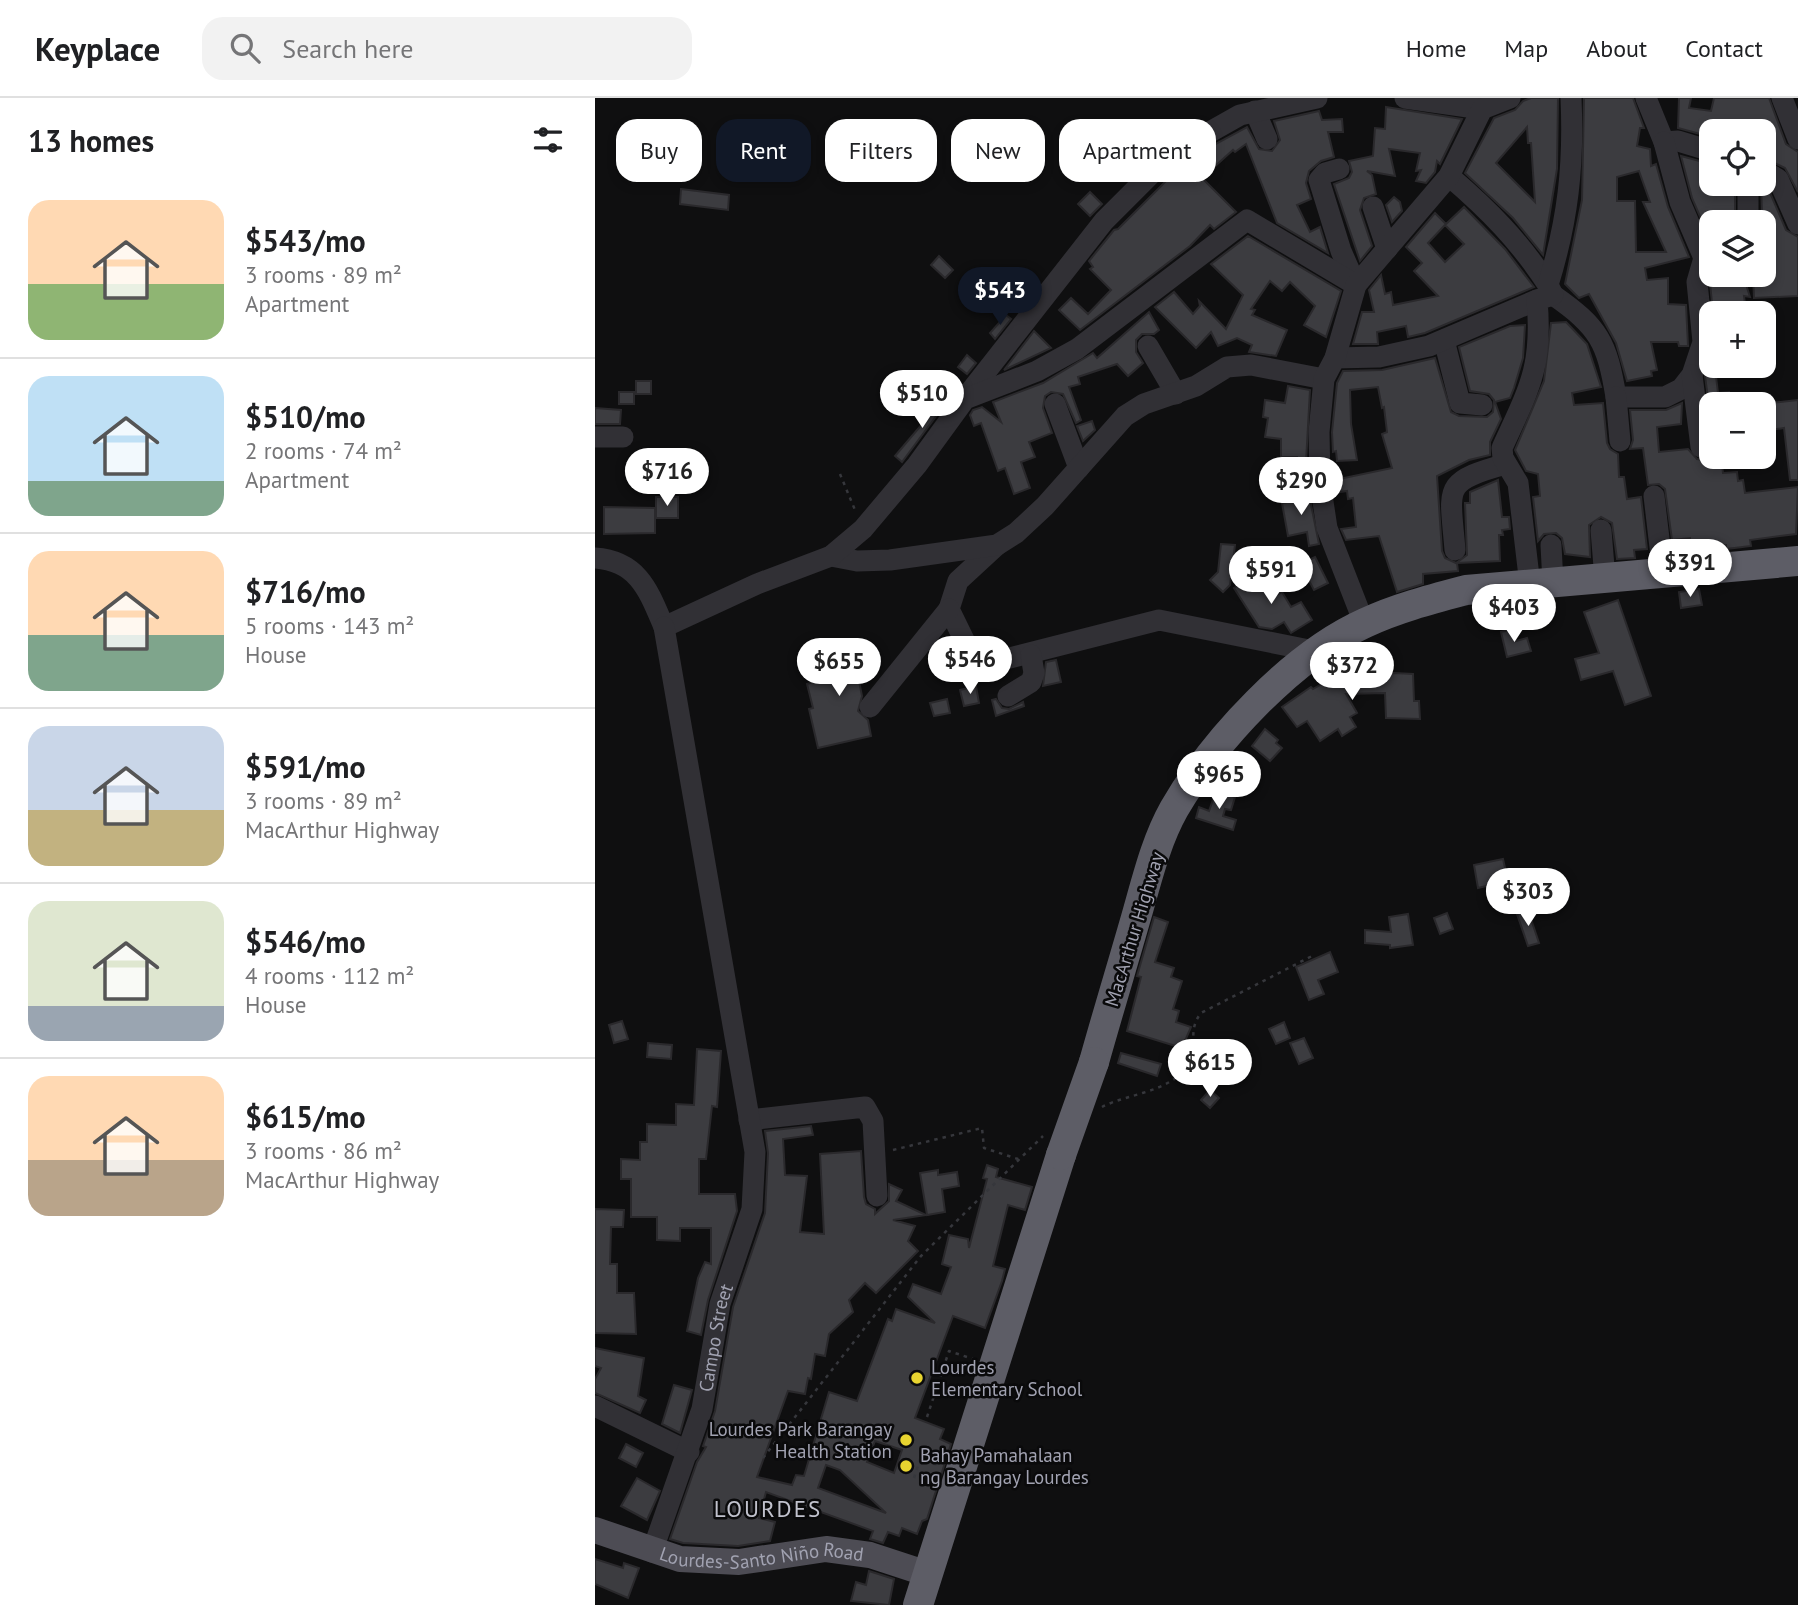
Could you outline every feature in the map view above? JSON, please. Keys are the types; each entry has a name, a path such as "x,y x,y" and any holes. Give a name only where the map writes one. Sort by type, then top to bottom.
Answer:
{"highway":[{"name":"MacArthur Highway","path":"918,1605 995,1366 1054,1144 1094,1062 1155,854 1174,810 1204,765 1274,685 1364,623 1466,590 1798,561"}],"main road":[{"name":"Lourdes-Santo Niño Road","path":"595,1530 652,1552 711,1563 767,1560 826,1549 850,1551 928,1574"}],"street":[{"path":"664,627 757,584 831,556 863,529 917,464 1104,222 1146,179 1201,137 1240,115 1317,98"},
{"path":"1405,98 1482,109 1510,98"},
{"path":"1542,584 1518,483 1506,464 1502,448 1538,363 1546,294 1570,199 1574,154 1571,98"},
{"path":"1616,397 1665,397 1681,389 1692,375 1703,342 1697,282 1704,258 1680,201 1664,142 1646,98"},
{"path":"1782,98 1798,139"},
{"path":"1364,623 1345,580 1325,517 1320,482 1319,432 1324,379 1335,358 1356,285 1449,176 1482,109"},
{"path":"1255,111 1267,139"},
{"path":"1664,142 1678,141 1699,147"},
{"path":"1339,169 1325,173 1319,180 1341,251 1356,285"},
{"path":"1449,176 1493,213 1515,238 1546,294 1583,316 1602,339 1611,365 1620,441"},
{"path":"1776,178 1798,225"},
{"path":"1373,207 1387,249"},
{"path":"965,399 1037,371 1077,349 1247,220 1356,285"},
{"path":"1335,358 1380,357 1444,340 1546,294"},
{"path":"1444,340 1460,403 1482,405"},
{"path":"1149,346 1175,394"},
{"path":"870,707 949,609 958,581 997,545 1016,533 1125,416 1144,404 1175,394 1227,367 1251,365 1324,379"},
{"path":"1692,375 1699,438"},
{"path":"1055,404 1079,468"},
{"path":"595,437 623,437"},
{"path":"1455,550 1451,499 1457,483 1468,475 1506,464"},
{"path":"1654,496 1663,573"},
{"path":"1601,530 1605,579"},
{"path":"831,556 856,561 890,560 997,545"},
{"path":"1542,584 1551,545"},
{"name":"Campo Street","path":"595,558 631,570 647,585 664,627 755,1152 752,1209 720,1304 702,1409 652,1552"},
{"path":"949,609 964,643 977,661 986,664 1031,655 1159,620 1319,652"},
{"path":"1008,696 1031,682 1034,673 1031,655"},
{"path":"749,1120 865,1107 873,1121 877,1196"},
{"path":"595,1406 689,1452"}],"path":[{"path":"840,474 863,529"},
{"path":"1095,1111 1113,1101 1161,1086 1185,1068 1191,1058 1193,1022 1201,1013 1312,956"},
{"path":"876,1154 982,1128 984,1148 1018,1159"},
{"path":"763,1458 921,1256 1018,1159 1054,1144"},
{"path":"927,1417 949,1351 995,1366"},
{"path":"913,1478 920,1459 945,1468"}],"building":[{"path":"1531,98 1558,98 1557,169 1543,255 1513,218 1465,173 1494,118 1515,110 1523,101","holes":["1527,127 1528,143 1531,143 1535,202 1496,163"]},
{"path":"1584,98 1633,98 1644,128 1640,128 1637,146 1650,149 1651,166 1656,164 1668,207 1689,257 1645,268 1647,280 1668,278 1668,304 1686,305 1688,346 1679,346 1678,342 1651,342 1657,370 1651,371 1652,376 1627,381 1616,343 1589,294 1579,298 1565,284 1582,200","holes":["1639,171 1650,202 1643,202 1666,252 1636,252 1635,201 1617,201 1617,177"]},
{"path":"1679,98 1691,98 1689,108 1711,111 1714,98 1769,98 1786,144 1798,152 1798,192 1785,168 1776,164 1776,119 1699,119 1699,134 1678,128"},
{"path":"1386,107 1462,119 1440,164 1437,161 1435,172 1426,183 1416,181 1421,170 1416,171 1420,153 1389,149 1395,176 1367,171 1372,175 1376,194 1364,198 1360,210 1372,246 1360,261 1334,184 1349,178 1352,172 1349,161 1373,156 1375,128 1385,129"},
{"path":"1319,111 1322,120 1342,119 1343,132 1328,132 1334,157 1321,161 1309,171 1306,183 1311,199 1297,205 1310,232 1320,227 1328,253 1277,223 1246,144 1235,152 1233,150 1216,165 1216,144 1247,127 1259,149 1272,151 1280,140 1274,121"},
{"path":"1681,156 1699,161 1699,196 1735,196 1735,210 1699,210 1699,214"},
{"path":"1165,182 1206,182 1236,212 1214,229 1210,225 1190,246 1080,330 1059,310 1071,298 1088,314 1111,290 1090,269 1093,267 1089,261 1114,230"},
{"path":"681,189 729,195 728,210 680,204"},
{"path":"1090,192 1102,204 1090,216 1078,204"},
{"path":"1761,196 1771,196 1786,230 1798,237 1798,296 1754,298 1754,287 1776,287 1776,210 1762,210"},
{"path":"1394,197 1400,202 1402,211 1392,222 1386,205"},
{"path":"1464,207 1505,249 1534,287 1425,333 1408,337 1406,326 1377,332 1378,344 1353,344 1362,312 1374,312 1369,290 1381,275 1385,294 1391,292 1393,305 1438,296 1414,271 1422,263 1406,247 1435,213 1446,224","holes":["1445,225 1464,244 1445,262 1428,243"]},
{"path":"1248,236 1341,291 1326,337 1304,325 1315,306 1290,282 1282,291 1270,281 1251,309 1255,310 1252,315 1287,330 1276,356 1249,352 1252,345 1237,338 1218,346 1211,332 1196,348 1155,307 1174,292 1193,314 1200,306 1199,301 1226,329 1243,295 1211,264"},
{"path":"939,256 953,270 945,278 931,265"},
{"path":"1710,287 1747,287 1750,297 1744,296 1745,301 1712,301"},
{"path":"1149,312 1159,330 1154,334 1142,334 1136,340 1136,352 1143,363 1128,376 1117,364 1078,377 1080,384 1069,387 1081,420 1076,423 1063,394 1051,392 1045,396 1043,408 1052,433 1029,442 1035,457 1021,462 1030,488 1014,494 1005,468 998,471 981,423 974,426 970,415 973,410 982,407 1001,422 993,402 1043,383 1093,353 1097,358"},
{"path":"1006,315 1011,319 995,339 990,333"},
{"path":"1566,322 1587,344 1601,387 1572,393 1574,405 1603,403 1607,443 1610,449 1618,454 1619,477 1624,477 1627,499 1641,497 1647,549 1634,550 1635,558 1617,559 1612,523 1601,517 1589,525 1590,557 1565,554 1562,538 1556,533 1544,534 1538,541 1533,497 1540,496 1538,474 1526,471 1515,450 1544,381 1551,323"},
{"path":"1525,325 1523,358 1514,388 1510,398 1495,402 1501,419 1490,442 1490,455 1469,460 1437,476 1442,551 1445,558 1456,563 1467,555 1465,503 1470,503 1470,492 1498,480 1502,517 1509,517 1510,529 1502,530 1503,535 1499,535 1500,561 1457,563 1458,571 1423,574 1423,584 1397,592 1379,536 1346,540 1341,529 1356,527 1353,498 1348,499 1347,491 1340,492 1339,479 1392,468 1382,434 1387,432 1384,407 1382,408 1378,387 1350,390 1351,424 1357,460 1337,461 1336,451 1333,452 1332,432 1337,383 1343,371 1382,370 1435,358 1451,412 1459,416 1487,417 1493,412 1494,400 1489,394 1470,391 1459,347 1510,326"},
{"path":"1034,331 1051,348 1004,370"},
{"path":"967,355 976,363 967,374 958,367"},
{"path":"1705,378 1716,378 1718,392 1707,392"},
{"path":"636,381 651,381 651,394 636,394"},
{"path":"1288,386 1310,390 1306,462 1298,462 1297,457 1281,457 1281,439 1265,437 1268,418 1263,417 1265,400 1285,403"},
{"path":"951,390 954,392 902,462 895,456"},
{"path":"619,392 634,392 634,404 619,404"},
{"path":"1798,400 1798,480 1790,480 1784,428 1776,429 1776,403"},
{"path":"1682,403 1681,424 1657,427 1659,452 1688,449 1699,459 1699,469 1737,472 1738,481 1743,480 1745,493 1798,487 1796,534 1750,540 1751,546 1726,549 1726,545 1691,549 1690,538 1672,540 1665,489 1659,484 1648,485 1643,448 1630,449 1633,440 1630,410 1666,410"},
{"path":"595,408 621,410 620,424 595,424"},
{"path":"1092,421 1095,430 1083,441 1077,426"},
{"path":"1307,485 1319,544 1309,546 1307,532 1288,536 1282,503 1303,499 1300,487"},
{"path":"656,497 678,497 678,518 656,518"},
{"path":"604,507 655,508 655,533 604,534"},
{"path":"1221,544 1235,545 1230,585 1223,592 1210,580 1218,572"},
{"path":"1315,557 1328,583 1314,590 1300,564"},
{"path":"1255,574 1259,579 1264,576 1276,595 1282,592 1291,607 1301,602 1312,620 1291,633 1284,622 1272,629 1259,627 1234,588"},
{"path":"1699,589 1702,605 1681,608 1679,592"},
{"path":"1618,600 1651,696 1625,705 1613,671 1581,680 1575,659 1599,653 1584,612"},
{"path":"1513,629 1516,641 1527,638 1531,651 1507,657 1501,632"},
{"path":"872,646 877,665 857,671 862,696 858,711 868,720 871,736 818,748 809,709 813,708 807,684 813,682 809,664"},
{"path":"1056,660 1061,682 1043,686 1046,662"},
{"path":"1351,674 1354,679 1363,674 1413,674 1414,701 1419,701 1420,719 1386,718 1385,693 1346,694 1357,713 1350,717 1356,727 1342,736 1338,729 1320,741 1307,721 1297,727 1282,707 1311,687 1313,689 1332,678 1335,683"},
{"path":"976,686 979,703 964,706 960,690"},
{"path":"947,699 950,713 934,716 930,703"},
{"path":"996,699 1002,708 1009,709 1023,702 1024,706 996,716 992,700"},
{"path":"1265,729 1278,740 1276,743 1282,748 1270,761 1252,746"},
{"path":"1216,791 1235,797 1231,810 1225,809 1223,816 1236,820 1233,830 1196,818 1199,807 1209,811"},
{"path":"1503,859 1508,881 1478,888 1474,865"},
{"path":"1539,888 1544,902 1532,906 1527,892"},
{"path":"1528,910 1539,943 1528,946 1517,914"},
{"path":"1447,913 1453,929 1440,934 1434,918"},
{"path":"1408,914 1413,945 1390,948 1390,945 1365,943 1365,930 1391,932 1389,917"},
{"path":"1154,917 1168,922 1155,962 1174,968 1171,977 1182,981 1173,1009 1179,1011 1176,1022 1191,1027 1182,1048 1127,1031 1141,977 1137,976"},
{"path":"1330,952 1338,972 1318,980 1324,994 1309,1000 1296,967"},
{"path":"622,1021 628,1039 614,1043 609,1025"},
{"path":"1284,1022 1290,1038 1276,1044 1269,1029"},
{"path":"1304,1038 1313,1058 1299,1064 1290,1043"},
{"path":"648,1043 672,1045 671,1059 647,1057"},
{"path":"697,1049 721,1051 717,1107 712,1106 706,1159 699,1159 699,1194 735,1194 737,1211 708,1300 701,1335 687,1331 698,1278 705,1262 711,1264 711,1228 680,1228 680,1241 657,1240 657,1217 631,1217 631,1179 621,1179 621,1159 640,1160 640,1142 647,1142 647,1124 676,1125 676,1104 694,1105"},
{"path":"1121,1053 1161,1064 1157,1076 1118,1063"},
{"path":"1210,1090 1219,1098 1210,1108 1201,1100"},
{"path":"811,1126 813,1135 783,1139 785,1175 807,1176 800,1232 824,1234 820,1154 861,1151 864,1197 866,1204 875,1209 875,1214 889,1201 889,1184 902,1190 896,1201 926,1215 893,1220 915,1226 908,1241 918,1251 876,1293 865,1283 849,1300 853,1312 829,1334 825,1356 815,1354 811,1379 808,1378 805,1394 788,1391 757,1477 792,1485 796,1475 804,1476 829,1392 857,1401 888,1319 892,1321 896,1309 935,1323 908,1297 913,1284 941,1294 951,1267 942,1264 949,1235 968,1239 969,1248 987,1179 983,1178 987,1165 998,1169 996,1177 1032,1187 1025,1210 1008,1205 993,1266 1005,1269 985,1328 953,1316 915,1418 944,1429 940,1439 951,1444 927,1519 922,1521 917,1534 902,1528 899,1536 888,1532 883,1543 870,1539 873,1531 766,1492 759,1518 775,1522 770,1541 738,1546 683,1543 670,1539 697,1462 706,1447 703,1446 715,1411 733,1307 765,1213 768,1153 765,1131","holes":["875,1441 902,1450 894,1473 867,1462","826,1465 840,1470 886,1513 818,1488"]},
{"path":"938,1170 938,1175 957,1172 959,1186 942,1189 945,1212 927,1215 920,1173"},
{"path":"595,1209 624,1210 623,1227 611,1227 610,1264 617,1264 617,1293 634,1293 636,1334 595,1333"},
{"path":"595,1348 644,1358 638,1396 646,1400 640,1413 595,1393 595,1379 601,1368 595,1366"},
{"path":"674,1385 692,1390 680,1433 662,1424"},
{"path":"626,1444 643,1453 636,1467 619,1458"},
{"path":"637,1478 660,1491 647,1520 621,1506"},
{"path":"595,1559 623,1568 624,1563 639,1568 628,1598 595,1584"},
{"path":"869,1571 894,1579 889,1605 851,1601 856,1582 866,1585"}],"place":[{"name":"Lourdes Elementary School","path":"917,1378"},
{"name":"Lourdes Park Barangay Health Station","path":"906,1440"},
{"name":"Bahay Pamahalaan ng Barangay Lourdes","path":"906,1466"}],"district":[{"name":"LOURDES","path":"768,1509"}]}
